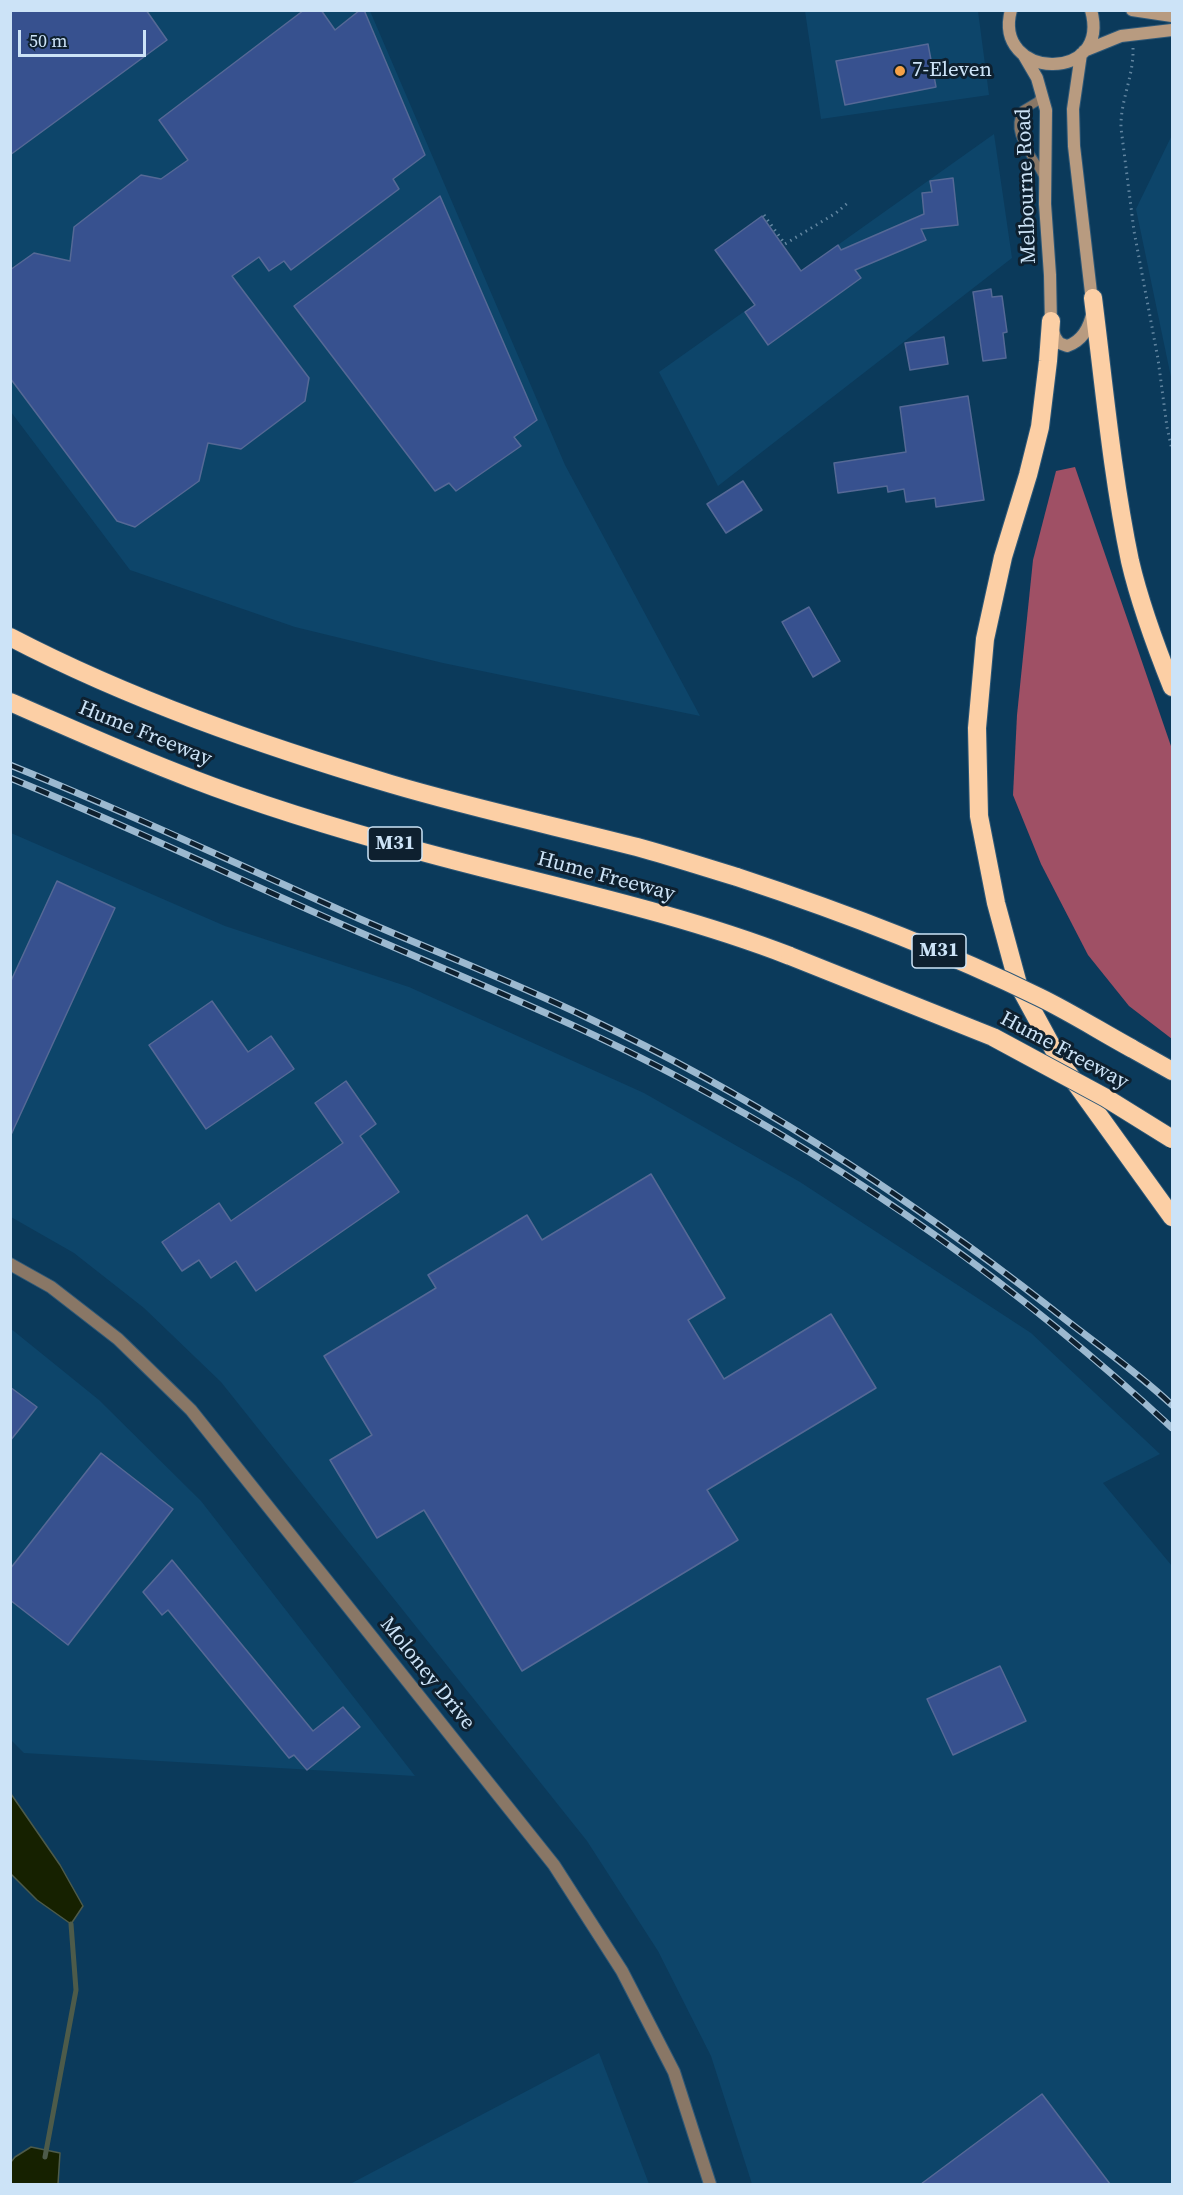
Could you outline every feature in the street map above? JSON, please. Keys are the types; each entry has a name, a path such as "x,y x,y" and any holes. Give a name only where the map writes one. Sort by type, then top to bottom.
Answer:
{"highway":[{"path":"1093,298 1113,454 1131,562 1157,649 1173,687"},
{"path":"1051,321 1047,372 1038,435 1003,557 985,639 977,728 979,816 996,903 1018,984 1061,1063 1173,1217"},
{"name":"Hume Freeway","path":"10,637 158,705 271,747 392,784 640,848 815,903 926,946 1039,997 1173,1071"},
{"name":"Hume Freeway","path":"10,702 191,779 306,818 430,854 645,910 762,945 993,1038 1106,1098 1173,1138"}],"main road":[{"name":"Melbourne Road","path":"1011,10 1010,34 1033,69 1042,93 1047,129 1045,179 1051,321"},
{"path":"1051,321 1052,331 1059,343 1067,346 1083,334 1089,326 1093,310 1074,146 1073,108 1082,53 1092,35 1091,10"},
{"path":"1132,10 1173,16"},
{"path":"1023,54 1048,66 1064,63 1121,36 1173,30"}],"street":[{"name":"Moloney Drive","path":"10,1264 51,1287 118,1339 191,1410 554,1864 622,1971 674,2072 710,2184"}],"lane":[{"path":"1042,93 1038,101 1023,110 1019,122 1023,146 1045,179"}],"path":[{"path":"1132,34 1133,67 1121,112 1121,128 1134,231 1158,359 1167,427 1173,450"},
{"path":"764,215 785,244 836,213 850,201"}],"shaded area":[{"path":"11,11 370,11 565,465 700,716 443,663 295,627 130,570 11,412"},
{"name":"7-Eleven","path":"805,11 978,11 989,95 821,119"},
{"path":"994,134 1012,258 718,486 659,372"},
{"path":"1172,135 1172,382 1136,209"},
{"path":"1075,467 1172,749 1172,1039 1129,1006 1088,955 1041,864 1013,795 1017,715 1033,560 1056,471"},
{"path":"11,833 225,926 409,987 644,1093 800,1182 1031,1333 1160,1454 1103,1483 1172,1566 1172,2184 752,2184 711,2056 658,1951 587,1841 221,1382 144,1308 74,1253 11,1217"},
{"path":"10,1328 99,1400 201,1501 415,1776 24,1753 11,1740"},
{"path":"11,1794 60,1865 83,1906 71,1924 37,1900 11,1874"},
{"path":"599,2053 649,2184 350,2184"},
{"path":"31,2147 60,2153 58,2184 11,2184 11,2162"}],"building":[{"path":"10,10 146,10 167,40 10,155"},
{"path":"304,10 321,10 335,30 360,10 364,10 425,155 393,179 399,189 291,270 284,261 269,271 259,257 232,276 309,378 305,401 241,449 208,443 199,481 135,527 117,521 10,378 10,270 34,253 70,261 74,227 141,175 161,179 188,160 159,120"},
{"path":"928,44 936,87 845,105 836,61"},
{"path":"953,178 958,225 921,229 926,240 855,270 861,278 768,345 745,312 755,305 715,250 762,216 801,271 838,245 841,250 924,214 922,193 932,192 930,181"},
{"path":"440,196 537,420 514,437 521,446 456,491 449,483 435,491 294,306"},
{"path":"991,289 992,297 1002,296 1007,332 1003,333 1006,358 983,361 973,292"},
{"path":"944,337 948,364 910,370 905,343"},
{"path":"968,396 984,500 936,507 935,498 906,502 904,489 888,492 887,486 838,493 834,463 906,452 900,407"},
{"path":"743,481 762,510 726,533 707,504"},
{"path":"809,607 840,661 813,677 782,622"},
{"path":"57,881 115,908 10,1137 10,983"},
{"path":"212,1001 248,1052 271,1036 294,1069 206,1129 149,1045"},
{"path":"346,1081 376,1124 360,1136 399,1192 256,1291 236,1261 211,1278 199,1260 182,1271 162,1242 219,1203 231,1221 343,1143 315,1103"},
{"path":"651,1174 725,1298 688,1320 724,1379 831,1314 876,1388 707,1490 738,1540 522,1671 424,1510 377,1538 330,1460 372,1435 324,1356 436,1288 428,1275 527,1215 542,1240"},
{"path":"10,1387 37,1407 10,1441"},
{"path":"101,1453 173,1509 68,1645 10,1600 10,1569"},
{"path":"172,1560 313,1731 343,1707 360,1727 307,1770 294,1755 289,1758 168,1610 162,1615 143,1592"},
{"path":"1000,1666 1026,1721 953,1755 927,1699"},
{"path":"1042,2094 1110,2184 921,2184"}],"waterway":[{"path":"45,2157 76,1990 71,1924"}],"railway":[{"path":"10,765 560,1005 710,1080 828,1150 942,1227 1113,1356 1172,1405"},
{"path":"10,778 555,1017 639,1057 746,1114 811,1153 938,1237 1058,1329 1172,1428"}],"place":[{"name":"7-Eleven","path":"900,71"}]}
